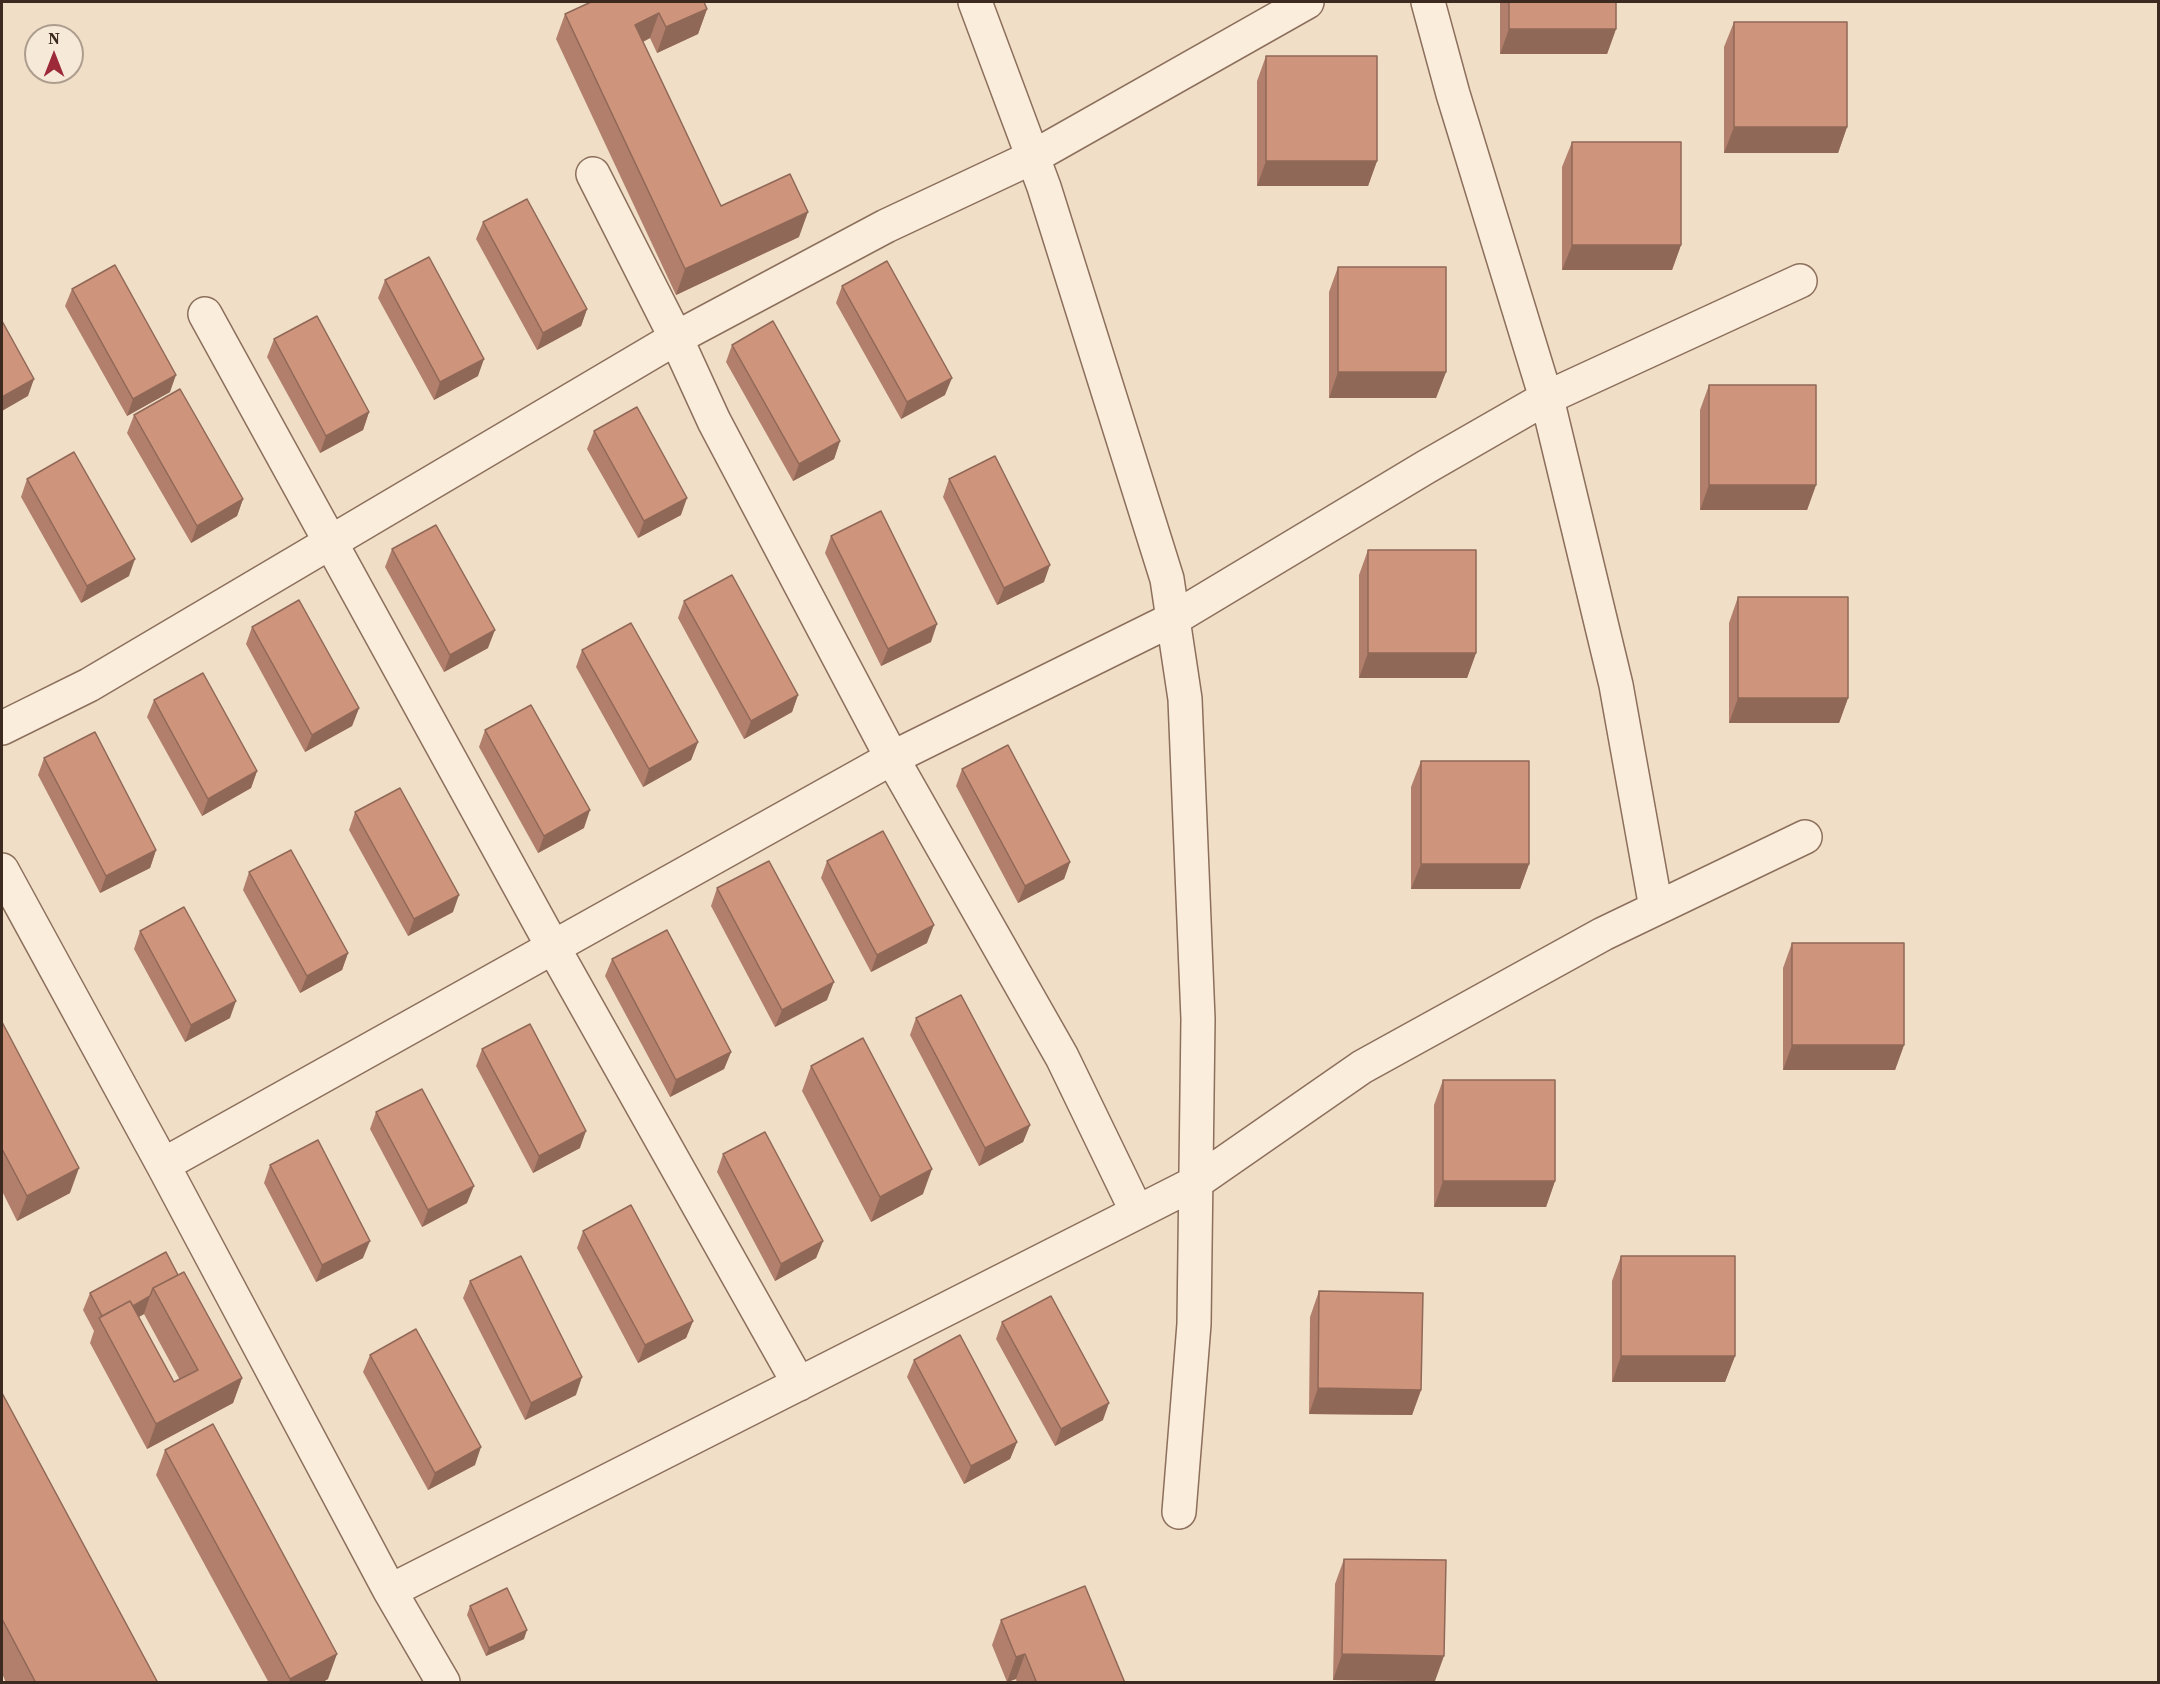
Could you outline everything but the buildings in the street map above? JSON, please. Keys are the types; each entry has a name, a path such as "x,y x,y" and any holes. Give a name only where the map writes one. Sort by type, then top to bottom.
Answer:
{"street":[{"path":"975,2 1033,157 1167,579 1185,699 1196,971 1194,1324 1179,1512"},
{"path":"2,728 89,686 676,338 886,226 1033,157 1307,2"},
{"path":"1428,2 1453,94 1546,398 1616,685 1656,908"},
{"path":"593,174 676,338 714,421 892,758 1062,1057 1137,1212"},
{"path":"164,1165 892,758 1173,619 1426,467 1546,398 1800,281"},
{"path":"205,314 553,947 799,1384"},
{"path":"390,1591 1195,1183 1362,1067 1603,934 1805,837"},
{"path":"2,870 164,1165 390,1591 443,1683"}]}
